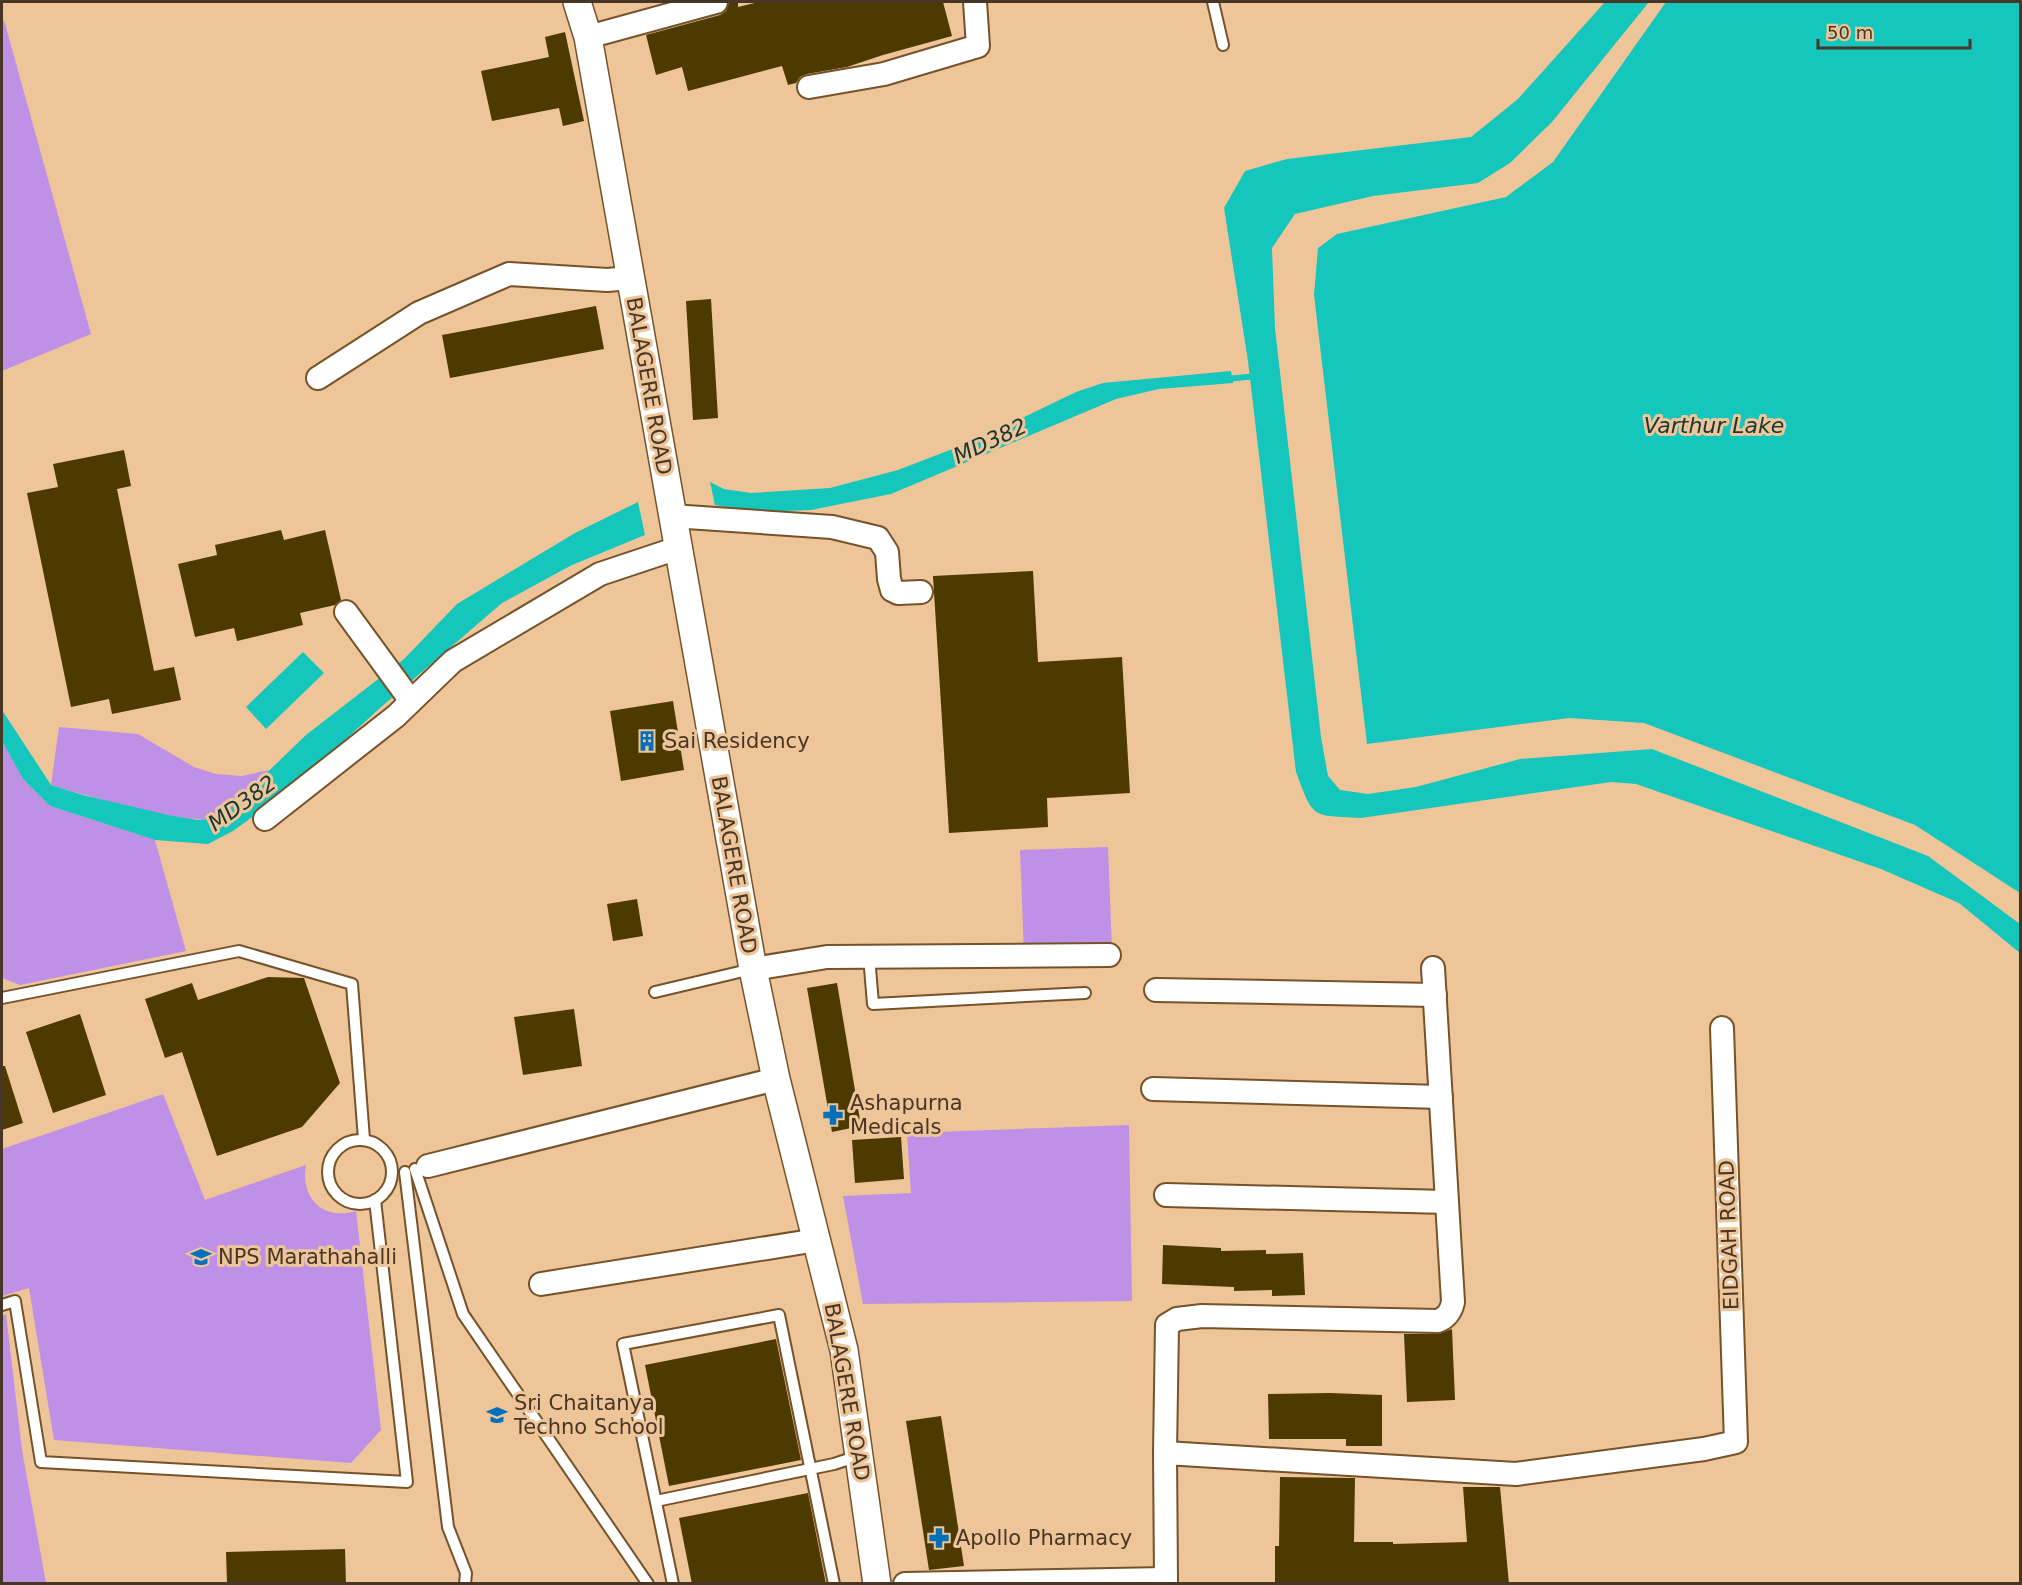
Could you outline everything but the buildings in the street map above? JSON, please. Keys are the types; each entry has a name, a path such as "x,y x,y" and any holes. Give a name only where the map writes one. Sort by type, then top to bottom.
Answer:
{"street":[{"name":"BALAGERE ROAD","path":"577,2 588,37 753,969 776,1079 844,1350 877,1584"},
{"path":"588,37 716,2"},
{"path":"809,87 884,74 978,46 975,2"},
{"path":"318,378 419,313 509,274 607,280 631,278"},
{"path":"672,516 832,527 878,538 887,552 892,590 898,593 921,592"},
{"path":"265,819 396,716 408,696 453,661 600,574 678,548"},
{"path":"346,612 408,696"},
{"path":"753,969 827,957 1108,955"},
{"path":"905,1584 1166,1581 1167,1325 1177,1318 1202,1316 1438,1321 1451,1311 1453,1302 1433,968"},
{"path":"1156,990 1435,995"},
{"name":"EIDGAH ROAD","path":"1165,1453 1516,1474 1704,1449 1736,1442 1722,1028"},
{"path":"416,1169 776,1079"},
{"path":"1153,1089 1441,1097"},
{"path":"1166,1195 1447,1202"},
{"path":"541,1284 817,1240"}],"lane":[{"path":"1213,2 1223,45"},
{"path":"2,998 239,951 352,984 364,1139"},
{"path":"870,956 873,1004 1085,993"},
{"path":"655,992 753,969"},
{"path":"364,1139 384,1150 390,1161 391,1175 390,1183 384,1193 365,1204 343,1199 329,1183 327,1172 334,1151 342,1144 364,1139"},
{"path":"391,1175 416,1169"},
{"path":"416,1169 448,1527 466,1573 465,1584"},
{"path":"416,1169 463,1314 648,1584"},
{"path":"2,1305 15,1301 41,1462 407,1482 375,1200"},
{"path":"673,1584 623,1344 779,1315 834,1584"},
{"path":"656,1501 810,1469 859,1456"}],"shaded area":[{"path":"4,20 91,334 2,371 2,21"},
{"path":"59,727 138,734 194,767 216,774 242,776 269,770 219,818 205,820 162,814 51,785"},
{"path":"2,741 23,779 50,806 155,840 186,951 20,985 2,978"},
{"path":"1108,847 1112,950 1024,953 1020,850"},
{"path":"163,1094 205,1200 306,1165 307,1188 316,1204 333,1213 356,1211 381,1430 351,1463 54,1440 29,1288 2,1296 2,1149"},
{"path":"1129,1125 1132,1301 863,1304 843,1196 911,1193 907,1133"},
{"path":"6,1314 22,1450 46,1583 2,1583 2,1316"}],"water":[{"path":"1605,2 1649,2 1552,122 1510,163 1478,183 1373,196 1295,214 1272,248 1275,328 1321,737 1328,776 1340,790 1368,794 1416,787 1520,759 1652,749 1928,856 2020,924 2020,953 1959,903 1881,869 1636,784 1611,782 1361,818 1323,815 1311,807 1307,799 1296,772 1248,361 1224,208 1245,171 1287,159 1471,137 1518,99"},
{"name":"Varthur Lake","path":"1666,2 2020,2 2020,893 1915,825 1644,723 1569,718 1367,744 1314,295 1318,248 1337,234 1506,197 1553,162"},
{"path":"1231,371 1233,383 1159,389 1116,399 891,494 811,510 757,512 715,505 710,482 724,489 751,493 830,488 898,470 981,438 1076,392 1103,383"},
{"path":"638,502 645,535 572,565 502,603 380,708 295,786 233,831 208,844 155,840 50,806 23,779 2,741 2,710 51,785 168,815 198,820 220,818 306,735 404,659 457,604 575,533"},
{"path":"303,652 324,673 266,729 246,707"}],"waterway":[{"name":"MD382","path":"1226,379 1257,376"}],"place":[{"name":"Sai Residency","path":"647,741"},
{"name":"Ashapurna Medicals","path":"833,1115"},
{"name":"NPS Marathahalli","path":"201,1257"},
{"name":"Sri Chaitanya Techno School","path":"497,1415"},
{"name":"Apollo Pharmacy","path":"939,1538"}]}
